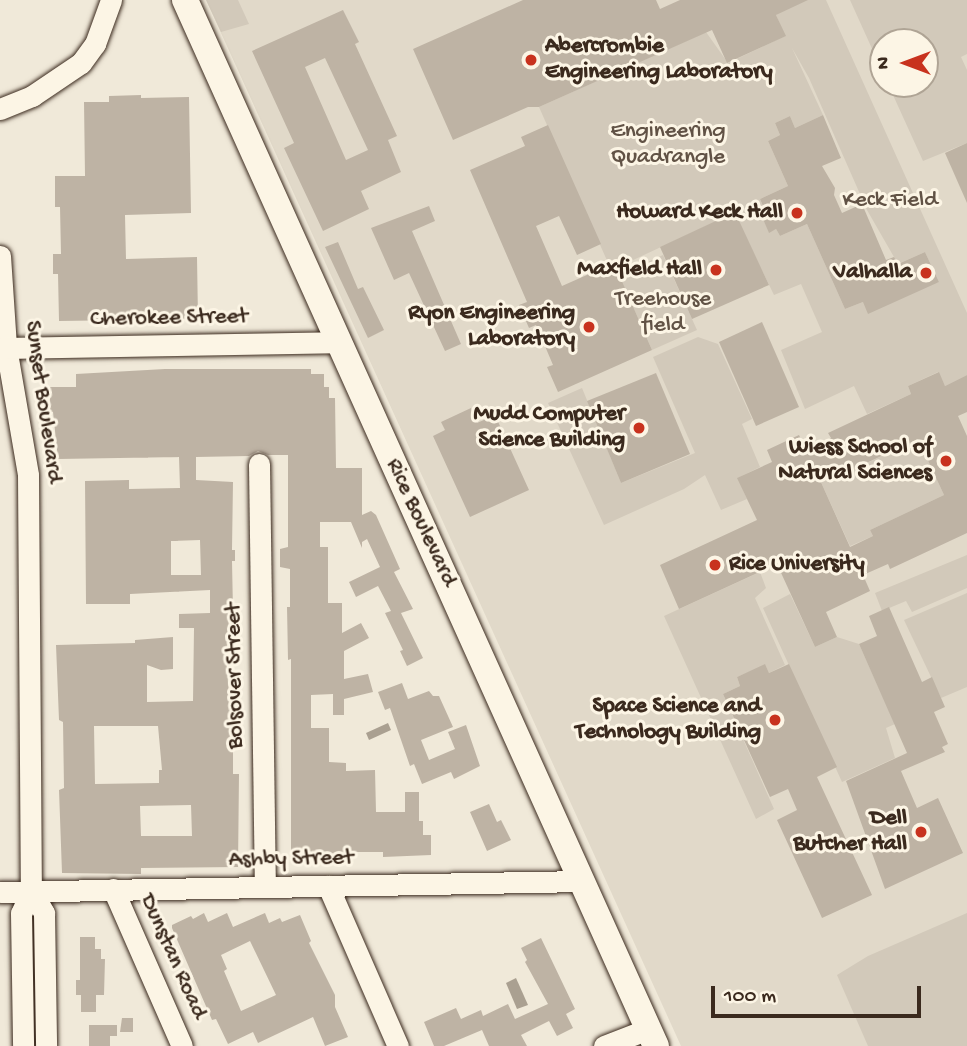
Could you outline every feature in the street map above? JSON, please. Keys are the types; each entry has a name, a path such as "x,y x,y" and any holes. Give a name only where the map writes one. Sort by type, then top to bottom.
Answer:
{"main road":[{"name":"Rice Boulevard","path":"185,0 652,1037"}],"street":[{"path":"0,110 32,96 81,63 95,44 111,0"},
{"name":"Sunset Boulevard","path":"0,256 3,348 28,475 31,891 21,914 23,1046"},
{"name":"Cherokee Street","path":"3,348 339,342"},
{"name":"Bolsover Street","path":"259,464 265,887"},
{"name":"Ashby Street","path":"0,892 583,881"},
{"path":"328,886 398,1046"},
{"name":"Dunstan Road","path":"113,889 182,1046"},
{"name":"Sunset Boulevard","path":"31,891 44,913 46,1046"},
{"path":"604,1046 652,1037"}],"shaded area":[{"name":"Rice University","path":"206,0 967,0 967,1046 681,1046"},
{"path":"388,723 391,730 369,740 366,733"},
{"path":"516,978 528,1005 517,1009 506,983"}],"green space":[{"path":"206,0 238,0 249,24 221,32"},
{"path":"797,0 826,0 967,313 967,375 945,386 938,372 908,386 911,394 867,414 854,386 805,409 781,350 822,332 801,284 774,295 734,213 616,268 614,263 609,265 539,107 706,32 728,63 785,36 776,15","holes":["792,48 809,78 867,210 898,264 925,252 939,282 845,309 807,224 780,236 776,229 769,232 758,209 763,206 760,199 788,186 768,141 780,135 775,123 790,116 795,128 823,115"]},
{"path":"850,0 967,0 967,54 961,57 967,70 967,143 923,161 894,98 939,98 939,28 869,28 869,42"},
{"name":"Treehouse field","path":"663,255 697,330 652,350 619,275"},
{"path":"698,337 718,344 752,419 742,424 760,467 738,478 747,499 721,510 705,475 684,489 604,525 548,403 582,388 621,483 695,453 653,357"},
{"path":"918,439 944,495 870,530 873,536 850,546 820,480 843,469 846,473"},
{"path":"967,555 967,588 912,612 906,601 882,611 875,593"},
{"path":"760,572 766,588 755,598 785,665 769,673 765,665 737,677 740,686 723,694 774,809 756,819 664,616"},
{"path":"967,593 967,687 941,698 904,620"},
{"path":"790,594 815,647 837,637 859,644 895,724 886,728 895,758 842,782 763,608"},
{"path":"967,913 967,1046 868,1046 837,975 868,956"}],"building":[{"name":"Abercrombie Engineering Laboratory","path":"523,0 656,0 660,9 680,0 808,0 776,15 786,36 727,63 712,30 539,107 528,107 453,140 413,49"},
{"path":"343,10 359,42 355,44 397,136 388,140 401,172 361,191 369,209 323,231 284,148 294,143 252,51","holes":["325,58 368,150 346,160 305,67"]},
{"path":"141,95 141,98 189,97 191,213 125,215 126,259 197,257 198,319 59,321 58,274 53,274 53,254 61,254 60,207 55,207 55,176 85,176 84,102 109,102 109,96"},
{"name":"Howard Keck Hall","path":"823,115 841,158 822,166 835,188 834,195 842,213 862,204 886,260 894,257 898,264 925,252 939,282 868,314 863,302 845,309 807,224 780,236 776,229 769,233 758,208 763,206 760,199 788,186 768,141 780,135 775,123 790,116 795,128"},
{"path":"548,125 601,244 577,255 559,216 536,226 562,286 614,263 652,350 558,392 547,367 553,365 536,325 529,328 519,305 527,302 470,170 525,146 521,137"},
{"path":"967,143 967,203 945,153"},
{"path":"429,206 435,221 412,231 461,344 445,351 409,273 394,280 371,228"},
{"name":"Maxfield Hall","path":"735,212 769,285 692,319 660,247"},
{"path":"338,242 358,289 363,287 384,330 368,338 325,247"},
{"path":"762,322 799,407 756,426 719,342"},
{"path":"165,369 311,369 311,374 324,374 324,387 329,387 329,398 335,398 336,468 362,468 362,515 371,511 376,515 400,569 394,572 413,609 401,613 423,658 407,666 400,651 403,650 385,613 391,611 378,586 356,597 349,582 380,567 367,539 362,542 362,548 351,522 320,522 320,547 328,547 328,603 342,603 342,633 361,623 369,638 344,651 344,679 368,674 373,692 344,699 344,715 333,715 333,694 311,695 311,728 329,728 329,762 346,763 346,771 375,770 376,812 405,812 405,792 419,792 419,821 423,821 423,835 431,835 431,855 383,857 383,852 347,852 347,859 291,857 291,659 288,660 287,607 290,607 290,569 280,567 280,549 288,547 288,455 268,455 258,451 249,456 196,457 196,480 233,482 232,550 235,550 235,561 232,561 233,611 229,611 227,669 230,708 237,708 233,774 239,774 238,867 141,868 141,874 62,873 59,790 64,788 63,722 59,720 56,645 135,643 135,640 173,637 173,669 161,670 147,665 147,702 193,701 194,628 179,628 179,614 210,613 210,590 130,594 130,604 86,604 85,481 129,480 129,489 180,488 179,457 58,459 53,412 50,412 50,387 76,387 76,374","holes":["200,540 201,575 171,575 171,541","94,726 158,726 162,770 159,770 159,783 95,784","191,805 192,836 141,836 140,806"]},
{"path":"939,372 945,386 967,375 967,412 958,416 967,436 967,533 890,569 888,564 863,575 870,591 826,612 837,637 815,647 777,564 679,609 660,565 757,520 737,478 772,462 767,450 799,435 806,450 831,438 828,433 911,394 908,386","holes":["918,439 944,495 870,530 873,536 850,547 820,480 843,469 845,473"]},
{"name":"Mudd Computer Science Building","path":"656,373 690,454 621,483 587,401"},
{"path":"471,408 477,423 495,415 529,490 470,517 433,436 445,430 441,422"},
{"path":"889,607 922,682 932,677 945,707 934,712 948,744 942,747 945,752 901,771 917,808 938,798 963,853 885,889 846,781 907,753 859,644 877,636 869,616"},
{"path":"765,664 769,673 789,664 837,767 817,777 872,895 822,918 777,820 797,810 788,789 770,797 723,694 740,686 737,677"},
{"path":"402,683 408,699 429,691 433,696 439,696 453,727 421,740 429,760 455,749 448,732 466,725 480,766 454,779 451,772 422,784 414,764 410,766 390,708 385,710 378,692"},
{"path":"489,804 497,822 501,820 511,840 487,851 470,812"},
{"path":"204,913 208,922 227,913 233,927 265,913 269,923 280,918 282,922 300,915 311,941 309,943 335,995 335,1007 348,1037 325,1046 313,1017 258,1043 253,1032 228,1044 216,1019 212,1020 172,928 172,925 191,916 193,919","holes":["250,941 276,995 241,1011 224,971 227,969 221,955"]},
{"path":"80,937 95,937 95,949 101,949 101,959 105,959 104,995 96,995 96,1012 81,1012 81,995 76,995 76,980 80,980"},
{"path":"541,938 575,1009 566,1014 573,1028 557,1036 549,1021 521,1035 527,1046 489,1046 482,1030 444,1046 434,1046 424,1022 456,1008 461,1019 481,1010 483,1016 508,1004 515,1019 548,1004 525,962 527,960 521,948"},
{"path":"122,1018 133,1018 133,1032 120,1032"},
{"path":"89,1025 117,1025 117,1036 110,1036 110,1046 89,1046"}],"place":[{"name":"Abercrombie Engineering Laboratory","path":"531,60"},
{"name":"Howard Keck Hall","path":"797,213"},
{"name":"Maxfield Hall","path":"716,270"},
{"name":"Valhalla","path":"926,273"},
{"name":"Ryon Engineering Laboratory","path":"589,327"},
{"name":"Mudd Computer Science Building","path":"639,428"},
{"name":"Wiess School of Natural Sciences","path":"946,461"},
{"name":"Rice University","path":"715,565"},
{"name":"Space Science and Technology Building","path":"775,720"},
{"name":"Dell Butcher Hall","path":"921,832"}],"park label":[{"name":"Engineering Quadrangle","path":"668,145"},
{"name":"Keck Field","path":"890,201"}]}
